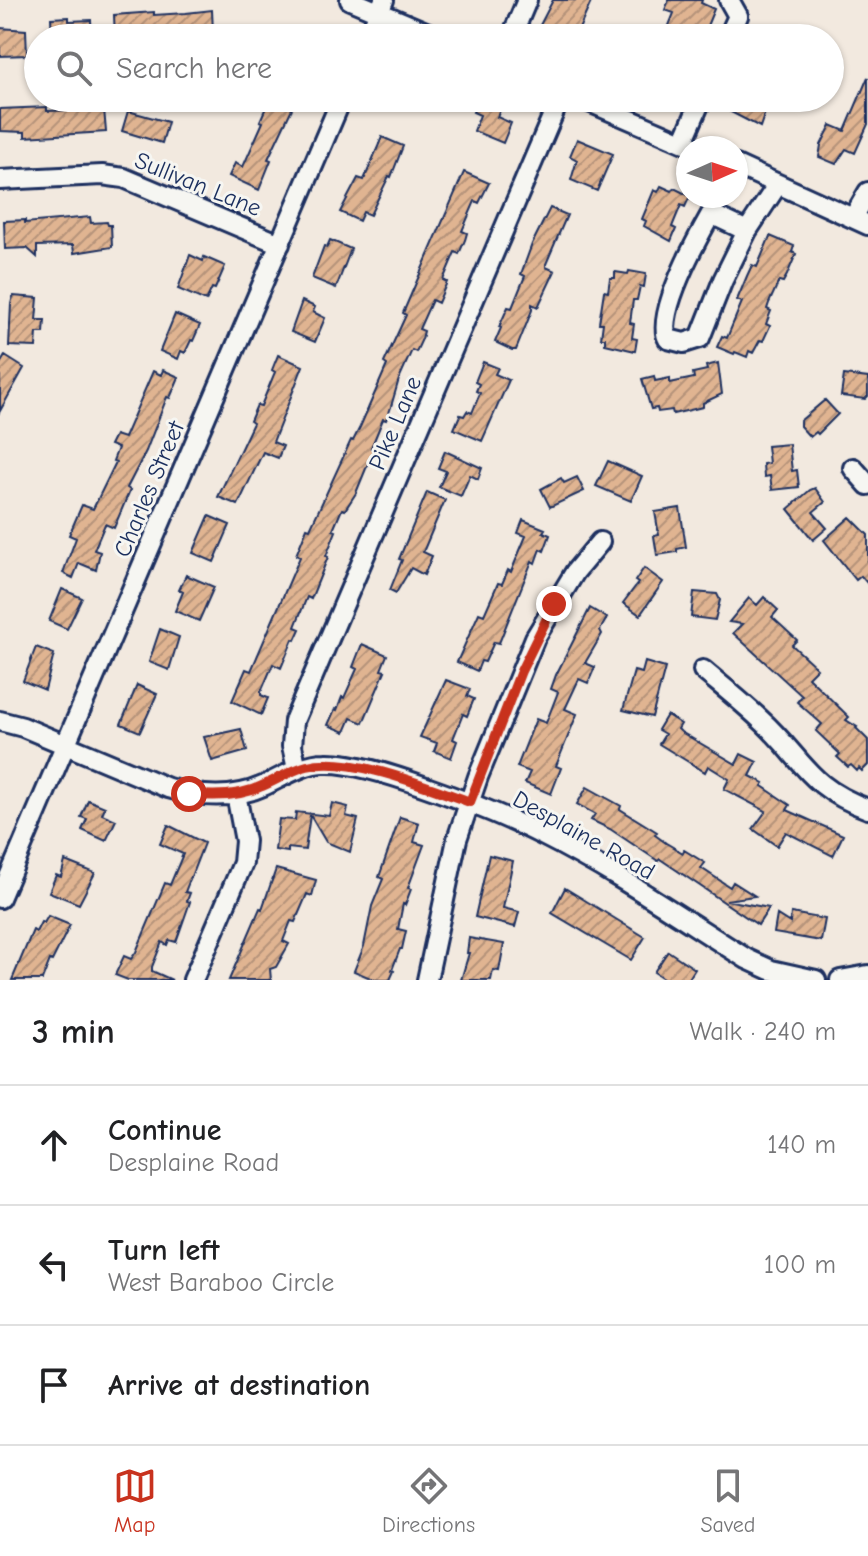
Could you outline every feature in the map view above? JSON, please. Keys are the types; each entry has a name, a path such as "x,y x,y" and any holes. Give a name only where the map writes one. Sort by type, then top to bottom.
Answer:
{"street":[{"path":"350,0 382,6 415,24"},
{"path":"517,24 527,0"},
{"path":"729,0 738,16 734,24"},
{"name":"Charles Street","path":"0,898 336,112"},
{"name":"Pike Lane","path":"297,769 292,746 294,721 554,112"},
{"path":"612,112 676,139"},
{"path":"691,136 698,112"},
{"path":"748,170 861,220 868,192"},
{"name":"Sullivan Lane","path":"0,180 102,175 124,178 280,244"},
{"path":"747,231 711,214 687,259 665,320 664,332 668,339 684,343 700,338 747,231 778,184"},
{"path":"853,468 868,485"},
{"path":"427,980 457,839 470,802 535,638 568,583 600,542"},
{"path":"703,670 762,720 822,786 842,800 868,809"},
{"name":"Desplaine Road","path":"0,721 23,727 189,794 236,794 259,788 297,769 327,763 379,772 470,802 544,835 747,959 771,970 816,980"},
{"path":"193,980 243,863 245,841 236,794"},
{"path":"840,980 868,975"}],"building":[{"path":"553,0 592,0 581,24 541,24"},
{"path":"669,0 702,0 701,3 714,9 708,24 670,24 674,13 665,10"},
{"path":"212,10 213,24 114,24 114,15"},
{"path":"51,18 91,20 91,24 51,24"},
{"path":"0,28 24,30 24,55 0,56"},
{"path":"868,77 868,124 855,153 846,149 836,164 819,157 831,125 845,131"},
{"path":"0,109 104,112 106,132 25,137 25,132 0,131"},
{"path":"128,112 168,122 162,143 122,131"},
{"path":"264,112 290,112 268,159 271,160 259,190 229,176 235,163 243,167 263,122 260,121"},
{"path":"473,112 499,112 497,117 511,123 503,143 474,131 480,115"},
{"path":"731,112 765,112 760,127"},
{"path":"382,137 403,146 391,177 370,215 363,212 359,221 340,212 358,178 364,180"},
{"path":"577,139 613,154 597,191 571,180 577,160 570,156"},
{"path":"464,172 489,183 479,203 475,201 462,231 467,233 465,240 459,254 455,252 443,280 447,282 438,303 432,300 419,329 424,331 422,339 416,352 412,350 399,379 390,410 371,448 374,449 356,493 345,510 342,509 333,530 336,531 328,557 311,599 307,597 295,627 300,629 281,668 273,664 261,692 268,698 261,715 232,701 246,669 251,671 300,557 296,555 307,528 310,529 360,427 406,315 403,313"},
{"path":"661,186 672,191 676,189 676,208 680,208 672,227 676,229 671,241 644,226 646,221 642,219 654,190 658,192"},
{"path":"550,208 567,215 546,264 555,271 538,307 532,304 516,350 512,350 495,342 499,327 508,307 512,308 525,276 521,274 532,244"},
{"path":"90,217 91,223 107,222 111,225 112,247 74,253 73,245 37,246 37,257 27,248 5,249 4,221 25,220 25,223"},
{"path":"770,236 794,246 792,252 796,254 769,303 767,309 771,311 766,324 770,326 763,341 760,340 753,353 749,351 747,357 734,354 717,347 722,336 727,338 742,302 737,300 747,276 752,265 757,267"},
{"path":"330,240 351,249 336,288 312,278 324,246 327,247"},
{"path":"190,255 225,266 206,301 178,289"},
{"path":"629,271 646,274 644,287 640,286 637,300 633,300 630,323 634,324 632,338 637,339 635,351 605,344 605,338 601,338 603,323 599,323 604,291 608,292 610,278 615,278 615,272 628,274"},
{"path":"13,296 38,298 36,320 45,320 44,333 37,333 36,347 9,346"},
{"path":"302,301 315,307 313,312 325,318 315,342 291,332"},
{"path":"175,314 200,325 193,341 185,353 181,351 178,359 160,351"},
{"path":"278,355 303,366 273,442 283,446 278,458 263,452 238,505 218,497 253,423 250,421 257,405 261,406 275,372 272,370"},
{"path":"5,356 24,368 0,411 0,364"},
{"path":"483,362 498,368 495,374 509,380 482,441 454,429 460,415 464,416 467,411 472,413 480,393 476,391 479,384 475,382"},
{"path":"718,363 722,394 703,403 703,407 673,414 672,410 658,412 657,408 651,409 642,379 654,376 655,381 670,378 670,383 694,378 693,373 707,370 706,366"},
{"path":"163,370 179,377 127,488 130,490 114,528 105,524 94,550 100,552 96,570 79,563 73,578 63,573 76,538 69,535 82,505 93,509 116,462 113,461 118,448 110,445 115,435 124,438 153,371 161,375"},
{"path":"844,375 868,378 868,396 865,399 841,396"},
{"path":"825,400 838,414 818,434 816,432 810,437 800,426 800,421"},
{"path":"789,444 792,471 797,470 799,487 772,490 770,476 764,477 763,464 769,463 767,446"},
{"path":"445,451 482,468 478,479 470,475 461,496 439,487 446,471 438,468"},
{"path":"608,461 642,476 631,501 596,486"},
{"path":"577,477 584,491 550,507 541,489 561,478 564,483"},
{"path":"815,488 825,502 813,512 827,528 813,540 788,509"},
{"path":"427,492 445,500 423,552 432,556 424,575 411,568 396,593 390,590 402,560 399,559"},
{"path":"680,508 686,547 677,549 677,552 657,555 654,536 659,535 655,512"},
{"path":"209,516 230,525 214,562 193,553"},
{"path":"850,517 868,535 868,584 861,576 856,580 824,540"},
{"path":"523,520 545,529 543,532 550,535 544,551 540,549 535,563 532,561 499,643 494,642 477,671 457,662 479,613 484,615 498,583 502,584 508,570 511,572 526,536 518,533"},
{"path":"644,568 663,582 640,615 623,603 638,583 635,581"},
{"path":"186,575 214,587 199,621 175,611"},
{"path":"62,589 82,598 67,629 49,621"},
{"path":"694,592 717,594 720,600 715,620 691,617"},
{"path":"764,597 778,610 772,617 797,640 792,645 817,668 808,677 868,740 868,765 862,771 851,765 848,767 837,757 840,754 816,731 822,724 797,702 802,696 733,633 742,624 729,622 749,598 757,605"},
{"path":"590,608 607,618 600,630 602,634 585,663 595,667 588,683 579,679 565,709 577,714 556,766 561,768 551,794 525,783 530,772 517,767 536,719 546,723 558,692 551,689 556,675"},
{"path":"160,629 179,637 169,670 149,662"},
{"path":"362,644 387,655 381,670 385,671 363,723 351,718 345,732 328,725 357,669 353,667"},
{"path":"36,647 54,654 45,690 23,681"},
{"path":"645,662 665,668 652,717 623,710 634,671 642,673"},
{"path":"446,680 470,689 467,696 474,699 467,716 463,714 453,739 457,741 451,758 434,751 437,743 420,737"},
{"path":"137,685 157,694 140,732 121,724"},
{"path":"667,715 681,724 678,729 681,732 736,764 741,754 757,762 750,776 764,783 762,786 790,805 787,810 843,835 833,856 786,832 777,846 753,829 766,811 724,789 729,779 708,766 705,772 659,744 665,734 658,730"},
{"path":"241,729 247,751 212,761 204,737"},
{"path":"587,787 621,806 620,809 657,832 655,835 666,843 705,863 701,868 730,887 733,882 755,896 726,900 769,908 758,925 660,859 658,861 591,820 595,814 577,804"},
{"path":"88,800 105,807 102,814 116,820 106,841 82,830 87,819 81,817"},
{"path":"332,803 348,807 346,816 358,819 350,852 326,842 310,815 305,850 275,850 279,819 295,820 296,812 329,816"},
{"path":"400,817 419,823 414,842 424,845 408,888 411,889 403,904 398,929 406,931 402,949 390,980 375,980 354,971 383,879 379,877"},
{"path":"168,825 204,843 185,892 190,893 187,901 190,902 176,942 169,940 167,945 162,942 152,967 152,971 172,980 128,980 115,975 124,956 131,959 136,952 165,883 170,885 183,854 160,844"},
{"path":"489,855 513,861 503,908 519,912 515,927 475,917"},
{"path":"65,861 95,873 79,904 49,892 56,875 61,877"},
{"path":"276,869 316,880 312,896 307,894 295,922 291,921 283,941 289,944 276,967 270,969 271,980 229,980 262,909"},
{"path":"565,888 645,937 631,960 552,913"},
{"path":"791,913 825,919 821,941 774,933 777,915 790,923"},
{"path":"48,916 70,925 42,980 12,980 33,930 36,932"},
{"path":"469,938 504,944 499,971 493,970 491,980 461,980 469,953"},
{"path":"668,951 695,969 688,980 666,980 654,972"}],"route":[{"path":"189,794 236,794 259,788 297,769 327,763 379,772 470,802 521,671 554,604"}]}
